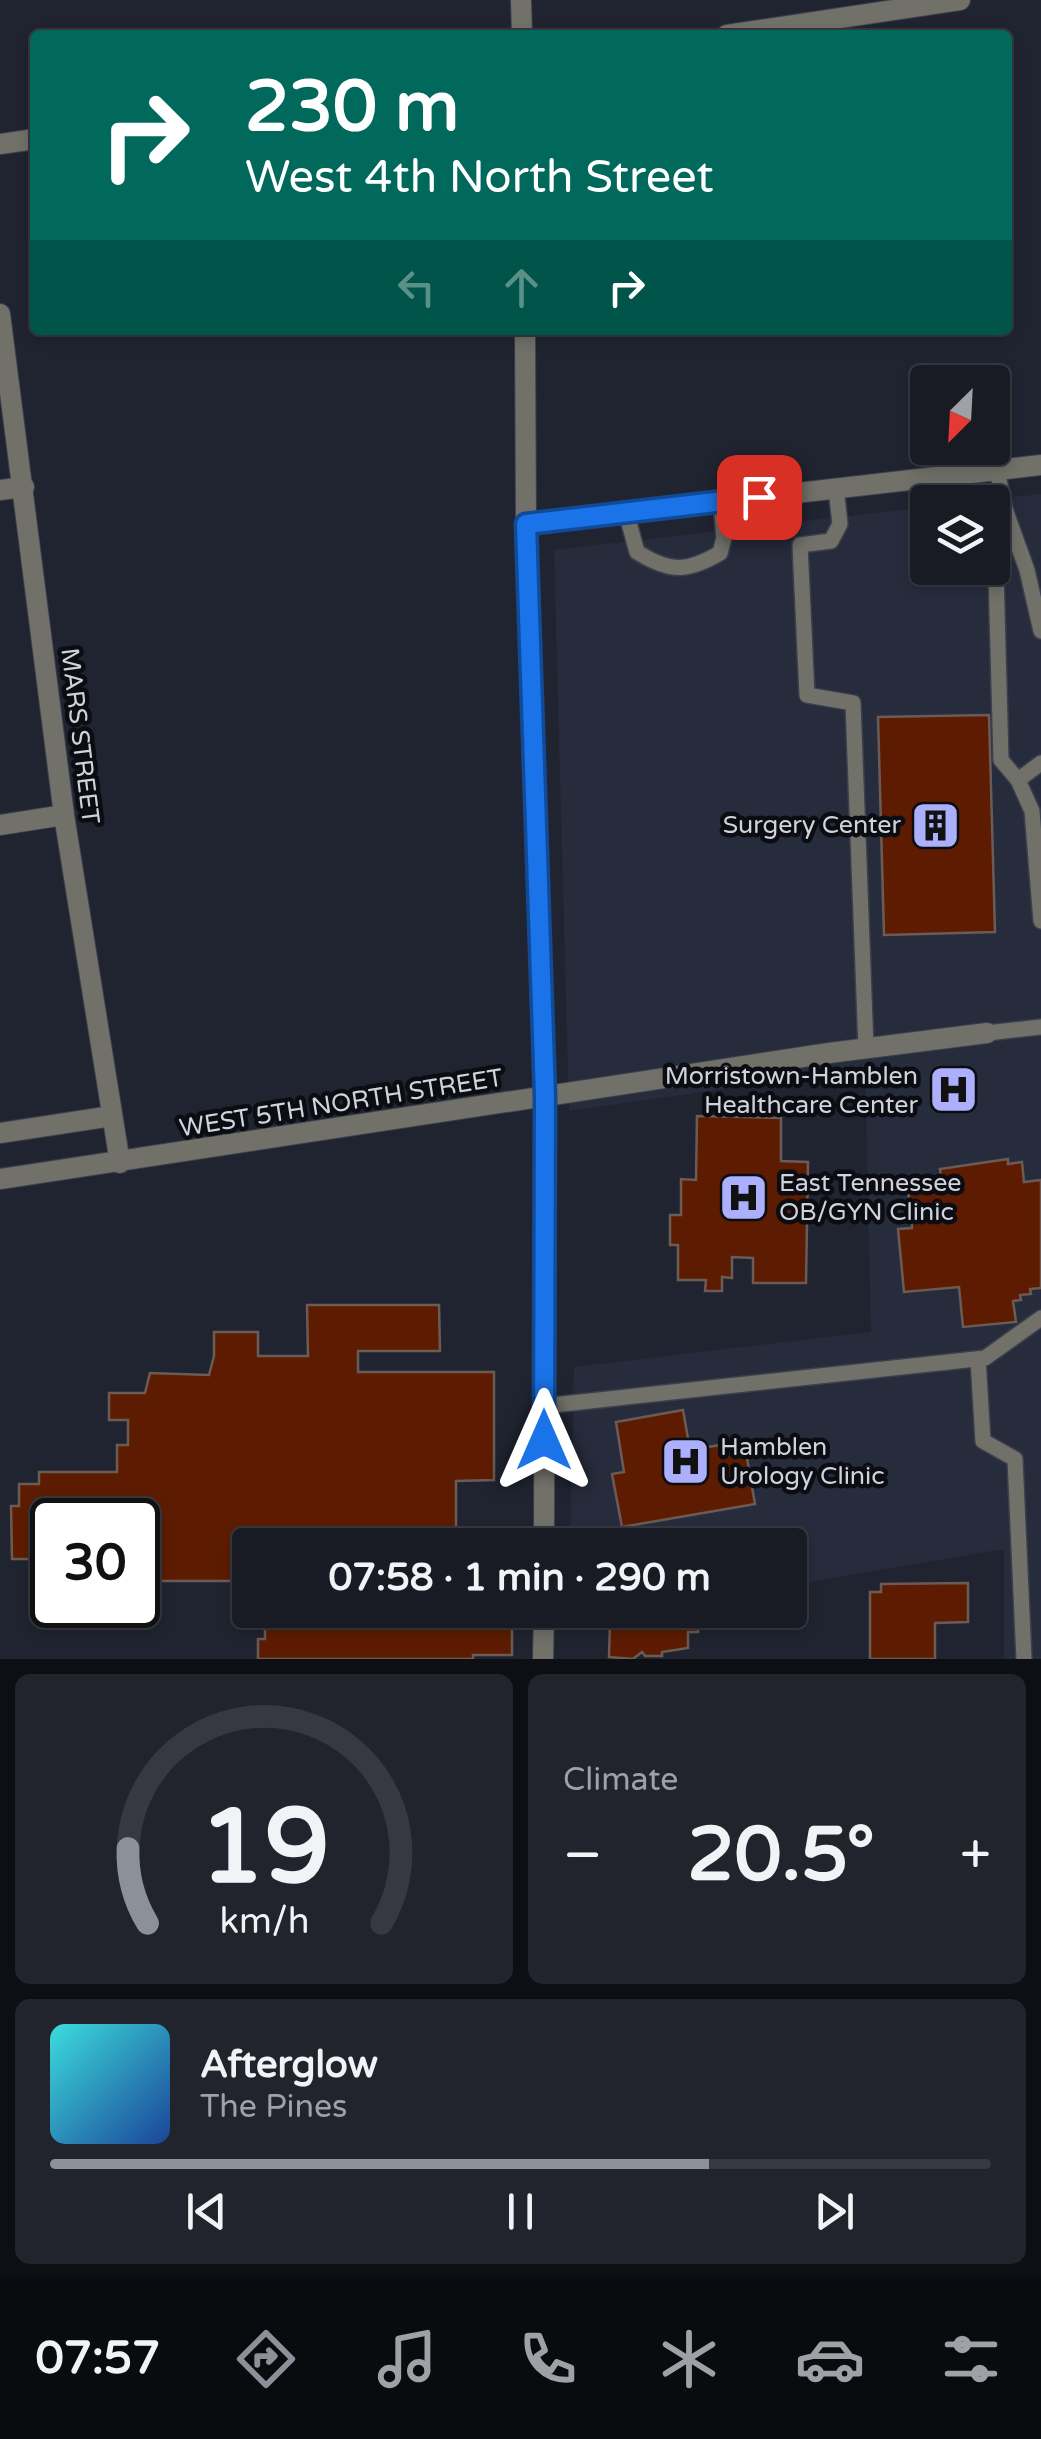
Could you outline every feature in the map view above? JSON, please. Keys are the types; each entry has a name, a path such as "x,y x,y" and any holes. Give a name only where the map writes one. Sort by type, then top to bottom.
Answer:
{"street":[{"path":"521,0 522,30"},
{"path":"759,30 946,1"},
{"path":"0,144 30,140"},
{"name":"MARS STREET","path":"0,314 64,815 120,1164"},
{"path":"524,335 526,524 545,1096 544,1528"},
{"path":"526,524 1041,465"},
{"path":"0,490 24,488"},
{"path":"0,826 64,815"},
{"name":"WEST 5TH NORTH STREET","path":"0,1180 986,1033"},
{"path":"0,1133 112,1116"},
{"path":"544,1628 544,1659"}],"lane":[{"path":"997,470 1000,485"},
{"path":"836,488 840,524 831,540 800,546 806,695 853,703 866,1048"},
{"path":"626,512 638,552 663,568 701,564 720,554 724,538 721,502"},
{"path":"1010,523 1027,570 1041,631"},
{"path":"996,585 1001,760 1018,780 1032,810 1041,921"},
{"path":"1018,780 1041,762"},
{"path":"986,1033 1041,1027"},
{"path":"544,1406 985,1358 1041,1318"},
{"path":"978,1359 983,1441 1015,1459 1024,1659"}],"shaded area":[{"name":"Morristown-Hamblen Healthcare Center","path":"1041,494 1041,1659 1004,1659 1004,1549 807,1582 807,1528 570,1528 574,1367 871,1332 865,1069 569,1111 554,550 910,509 910,585 1010,585 1010,497"}],"building":[{"name":"Surgery Center","path":"989,715 995,932 884,935 878,717"},
{"name":"East Tennessee OB/GYN Clinic","path":"697,1116 781,1118 781,1161 808,1162 806,1283 753,1283 753,1258 732,1257 732,1278 722,1277 722,1291 705,1291 706,1280 678,1280 678,1245 670,1245 670,1215 681,1215 681,1179 696,1180"},
{"path":"1008,1159 1008,1164 1022,1162 1024,1182 1041,1180 1041,1288 1030,1289 1031,1294 1020,1295 1021,1300 1013,1301 1016,1322 963,1327 959,1287 904,1292 898,1229 912,1228 908,1190 942,1187 940,1169"},
{"path":"307,1305 439,1305 440,1351 358,1351 358,1372 494,1372 494,1480 456,1481 456,1528 232,1528 232,1581 160,1581 160,1498 30,1498 30,1559 12,1559 11,1506 19,1506 19,1484 39,1484 39,1472 117,1472 117,1445 128,1445 128,1420 109,1420 109,1393 145,1393 150,1373 209,1375 214,1332 258,1332 258,1356 308,1356"},
{"name":"Hamblen Urology Clinic","path":"683,1410 690,1450 744,1441 755,1504 622,1527 612,1474 624,1472 616,1422"},
{"path":"968,1583 968,1622 935,1623 935,1659 870,1659 870,1592 881,1592 881,1584"},
{"path":"265,1628 512,1628 512,1655 473,1655 473,1659 258,1659 258,1639 265,1639"},
{"path":"610,1628 698,1628 698,1632 688,1632 688,1648 662,1652 662,1656 645,1656 642,1652 633,1659 609,1657"}],"place":[{"name":"Surgery Center","path":"936,825"},
{"name":"Morristown-Hamblen Healthcare Center","path":"953,1090"},
{"name":"East Tennessee OB/GYN Clinic","path":"744,1197"},
{"name":"Hamblen Urology Clinic","path":"685,1461"}],"route":[{"path":"544,1440 545,1096 526,524 759,497"}]}
